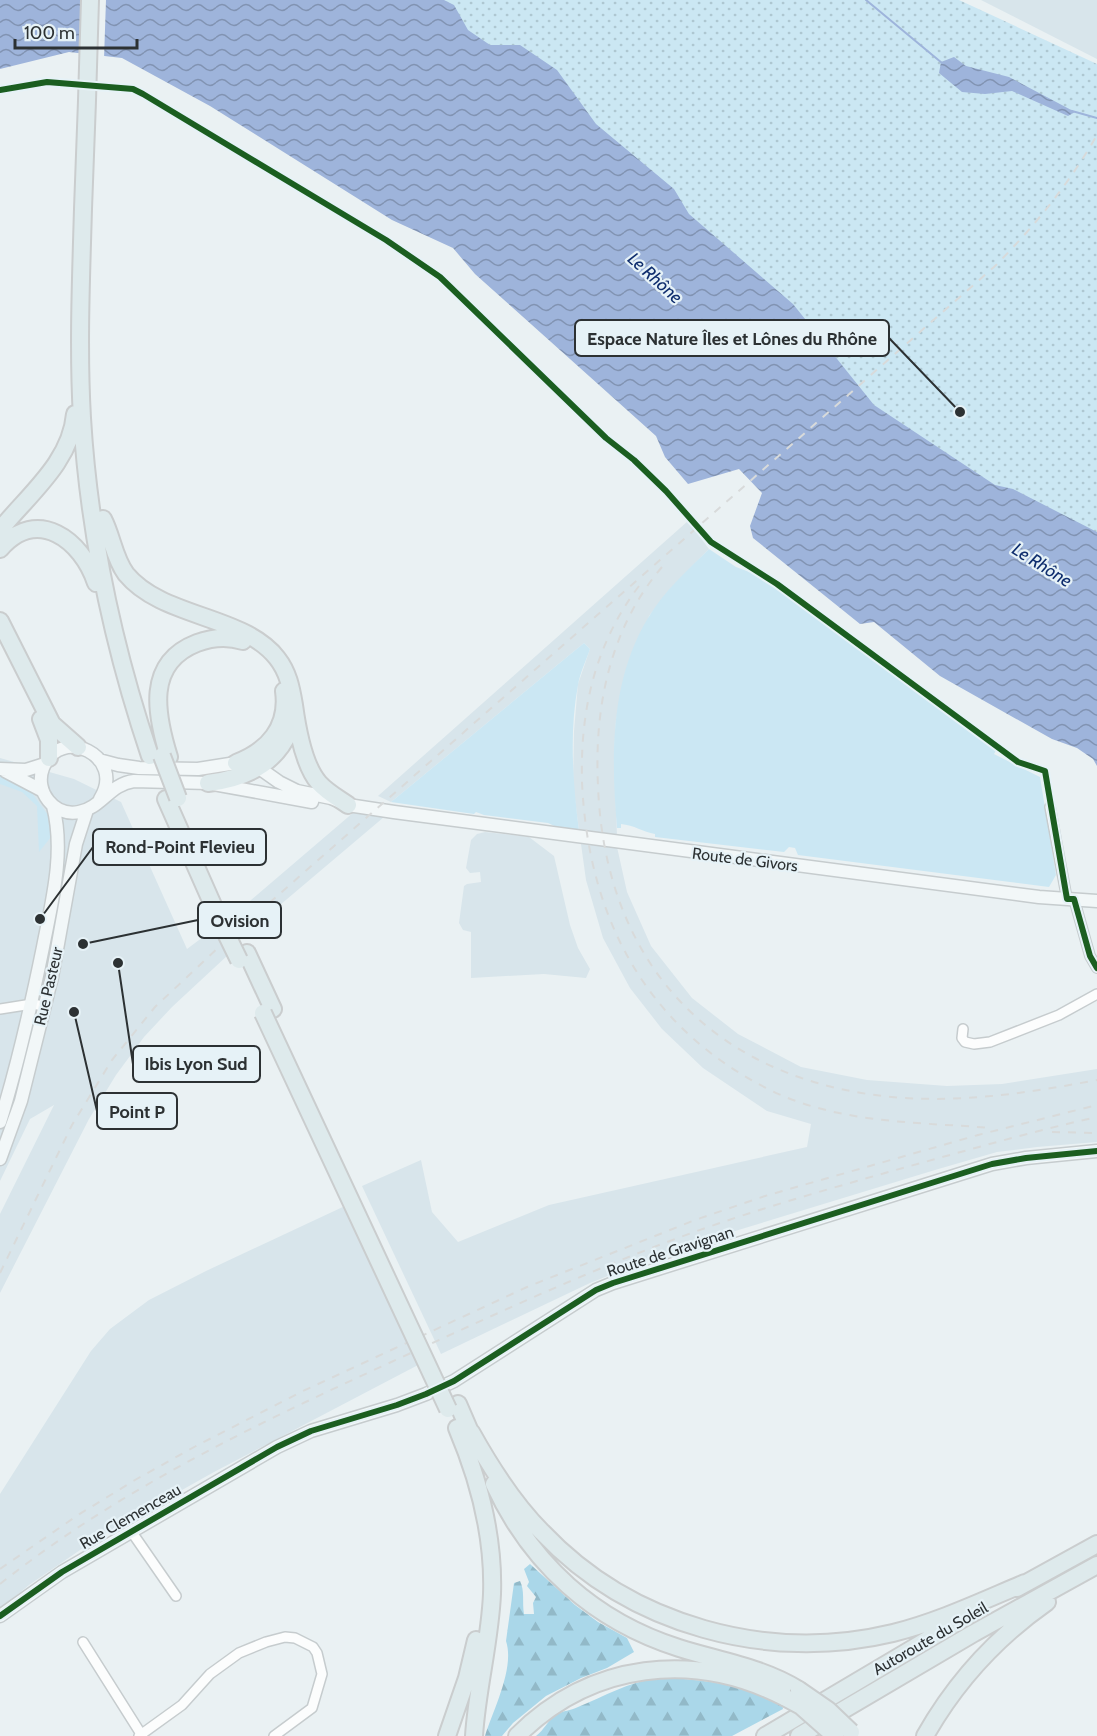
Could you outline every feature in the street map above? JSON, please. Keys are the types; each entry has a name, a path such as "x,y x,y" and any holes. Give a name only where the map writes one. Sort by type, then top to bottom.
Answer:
{"highway":[{"path":"90,0 92,408 103,519 126,637 160,756"},
{"path":"0,530 54,466 71,436 75,415 77,324 99,0"},
{"path":"82,239 81,382 87,476 97,552 122,665"},
{"path":"103,519 121,564 133,581 159,599 245,634 266,646 276,656 290,683 306,757 313,774 326,790 348,805"},
{"path":"0,549 15,536 34,530 57,534 73,544 86,560 122,665 225,917 453,1406 474,1471 487,1529 492,1595 474,1736"},
{"path":"0,621 52,724 78,747"},
{"path":"0,638 44,725 49,740 47,761"},
{"path":"160,756 158,690 162,676 173,659 183,650 196,643 214,638 231,638 251,645 267,658 279,675 285,700 284,717 276,735 264,748 236,763"},
{"path":"208,783 231,780 256,769 271,759 284,742 291,726 294,705"},
{"path":"178,803 225,917"},
{"path":"453,1406 515,1501 541,1532 566,1556 630,1599 666,1617 707,1630 745,1639 778,1643 819,1643 860,1639 919,1625 1025,1583"},
{"path":"471,1432 516,1528 552,1571 584,1599 614,1619 650,1637 684,1650 759,1670 779,1678 792,1694"},
{"path":"447,1736 467,1678 476,1638 482,1598 487,1529"},
{"name":"Autoroute du Soleil","path":"765,1736 1025,1583 1097,1544"},
{"path":"926,1736 947,1701 996,1645 1034,1611 1097,1566"},
{"name":"Autoroute du Soleil","path":"799,1736 964,1639 1097,1566"},
{"path":"517,1736 549,1709 605,1680 643,1671 683,1669 714,1672 792,1694 828,1710 847,1735"},
{"path":"466,1736 481,1671"}],"main road":[{"path":"2,770 32,770 63,749 78,747 88,750 105,769 105,790 100,799"},
{"path":"264,748 254,777 256,783 267,795"},
{"path":"99,760 139,768 198,769 236,763 262,770 297,791 331,798 348,805"},
{"path":"47,761 41,780 43,791 53,806 69,813 87,810 120,785 130,781 208,783 333,806 348,805"},
{"path":"2,770 43,791"},
{"name":"Route de Givors","path":"348,805 915,881 1097,901"},
{"name":"Rue Pasteur","path":"0,1159 21,1101 38,1005 57,859 58,828 53,806"},
{"name":"Rue Pasteur","path":"0,1122 62,923 76,844 87,810"},
{"name":"Route de Gravignan","path":"277,1446 310,1431 397,1405 454,1381 596,1290 613,1283 992,1164 1097,1151"},
{"name":"Rue Clemenceau","path":"0,1616 62,1572 277,1446"}],"street":[{"path":"1050,807 1070,899 1090,956 1097,968"},
{"path":"963,1029 962,1038 965,1042 974,1044 990,1042 1059,1015 1097,994"},
{"path":"0,1009 38,1005"},
{"path":"131,1531 176,1596"},
{"path":"83,1642 140,1735 182,1705 210,1674 240,1653 266,1642 285,1637 295,1638 313,1647 317,1653 322,1674 312,1708 274,1736"}],"shaded area":[{"path":"249,0 959,0 1097,64 1097,640"},
{"path":"981,0 1097,0 1097,59"},
{"path":"688,521 709,549 670,589 649,616 616,719 614,756 617,836 579,831 573,783 574,731 578,684 590,649 584,643 391,802 378,796"},
{"path":"709,549 736,567 763,577 997,749 994,754 1040,777 1056,875 1049,887 798,855 795,848 789,847 784,852 655,837 655,834 621,824 621,828 617,828 614,747 620,693 626,667 654,608"},
{"path":"584,643 590,649 578,685 573,740 579,831 559,828 548,823 391,802"},
{"path":"0,758 74,779 121,802 187,949 215,928 228,955 172,1007 144,1037 116,1075 89,1119 0,1293 0,1214 54,1105 30,1119 0,1181"},
{"path":"0,776 25,784 33,790 32,793 48,815 51,837 39,852 37,806 22,792 0,784"},
{"path":"354,812 384,817 247,933 237,912"},
{"path":"485,832 529,837 554,856 570,925 578,948 590,969 586,978 544,974 471,978 471,932 463,930 459,923 464,886 481,882 480,872 470,873 466,868 471,840 477,834"},
{"path":"581,844 617,847 627,892 651,946 692,998 738,1034 801,1067 867,1080 947,1086 1002,1084 1097,1069 1097,1142 997,1152 676,1249 590,1283 441,1354 362,1186 421,1160 432,1212 458,1242 549,1205 807,1147 811,1124 767,1111 703,1068 662,1029 630,988 603,938 586,880"},
{"path":"347,1205 420,1364 214,1472 102,1535 29,1585 0,1609 0,1494 91,1351 110,1329 149,1300"}],"green space":[{"path":"530,1564 575,1605 598,1622 627,1638 634,1652 607,1668 546,1696 513,1723 502,1736 485,1736 498,1702 508,1664 506,1641 514,1583 520,1581 522,1585 524,1614 534,1614 533,1603 536,1597 527,1586 529,1582 524,1569"},
{"path":"658,1678 707,1681 736,1687 782,1704 783,1709 732,1736 536,1736 559,1713 627,1686"}],"water":[{"name":"Le Rhône","path":"0,0 444,0 454,5 468,30 490,45 520,45 557,70 596,124 674,189 689,214 793,304 874,405 995,485 1013,489 1097,532 1097,766 1093,759 1077,748 1052,739 940,676 874,622 860,624 753,538 750,526 762,493 739,469 688,484 665,457 656,436 475,274 453,248 392,220 210,106 122,58 69,52 0,69"},
{"path":"954,57 966,66 1009,77 1075,112 1068,116 1012,91 985,94 962,92 939,73 941,62"}],"pier":[{"path":"85,0 106,0 104,59 83,57"}],"waterway":[{"path":"866,0 942,63"},
{"path":"1072,111 1097,118"}],"railway":[{"path":"0,1273 72,1125 112,1060 155,1007 219,947 994,267 1050,204 1075,171 1097,135"},
{"path":"662,567 644,591 630,616 609,670 599,727 598,786 606,852 623,911 650,963 686,1007 729,1043 781,1070 840,1089 905,1098 953,1099 1025,1092 1097,1080"},
{"path":"639,586 611,631 601,655 588,704 582,755 587,832 596,879 611,923 632,964 658,1001 689,1035 727,1065 770,1090 823,1109 879,1120 992,1128"},
{"path":"0,1569 78,1515 196,1446 303,1391 527,1287 695,1220 765,1196 978,1135 1097,1105"},
{"path":"0,1584 91,1519 138,1490 236,1436 336,1387 579,1277 697,1231 776,1205 980,1147 1097,1117"},
{"path":"1052,1132 1097,1133"}],"cycle path":[{"path":"0,90 47,82 133,89 386,240 440,277 606,438 634,460 666,491 711,542 777,584 1018,762 1045,771 1067,899 1074,899 1090,956 1097,968"},
{"path":"0,1616 62,1572 277,1447 311,1431 397,1405 454,1381 596,1290 992,1164 1097,1151"}],"place":[{"name":"Espace Nature Îles et Lônes du Rhône","path":"960,412"},
{"name":"Rond-Point Flevieu","path":"40,919"},
{"name":"Ovision","path":"83,944"},
{"name":"Ibis Lyon Sud","path":"118,963"},
{"name":"Point P","path":"74,1012"}]}
